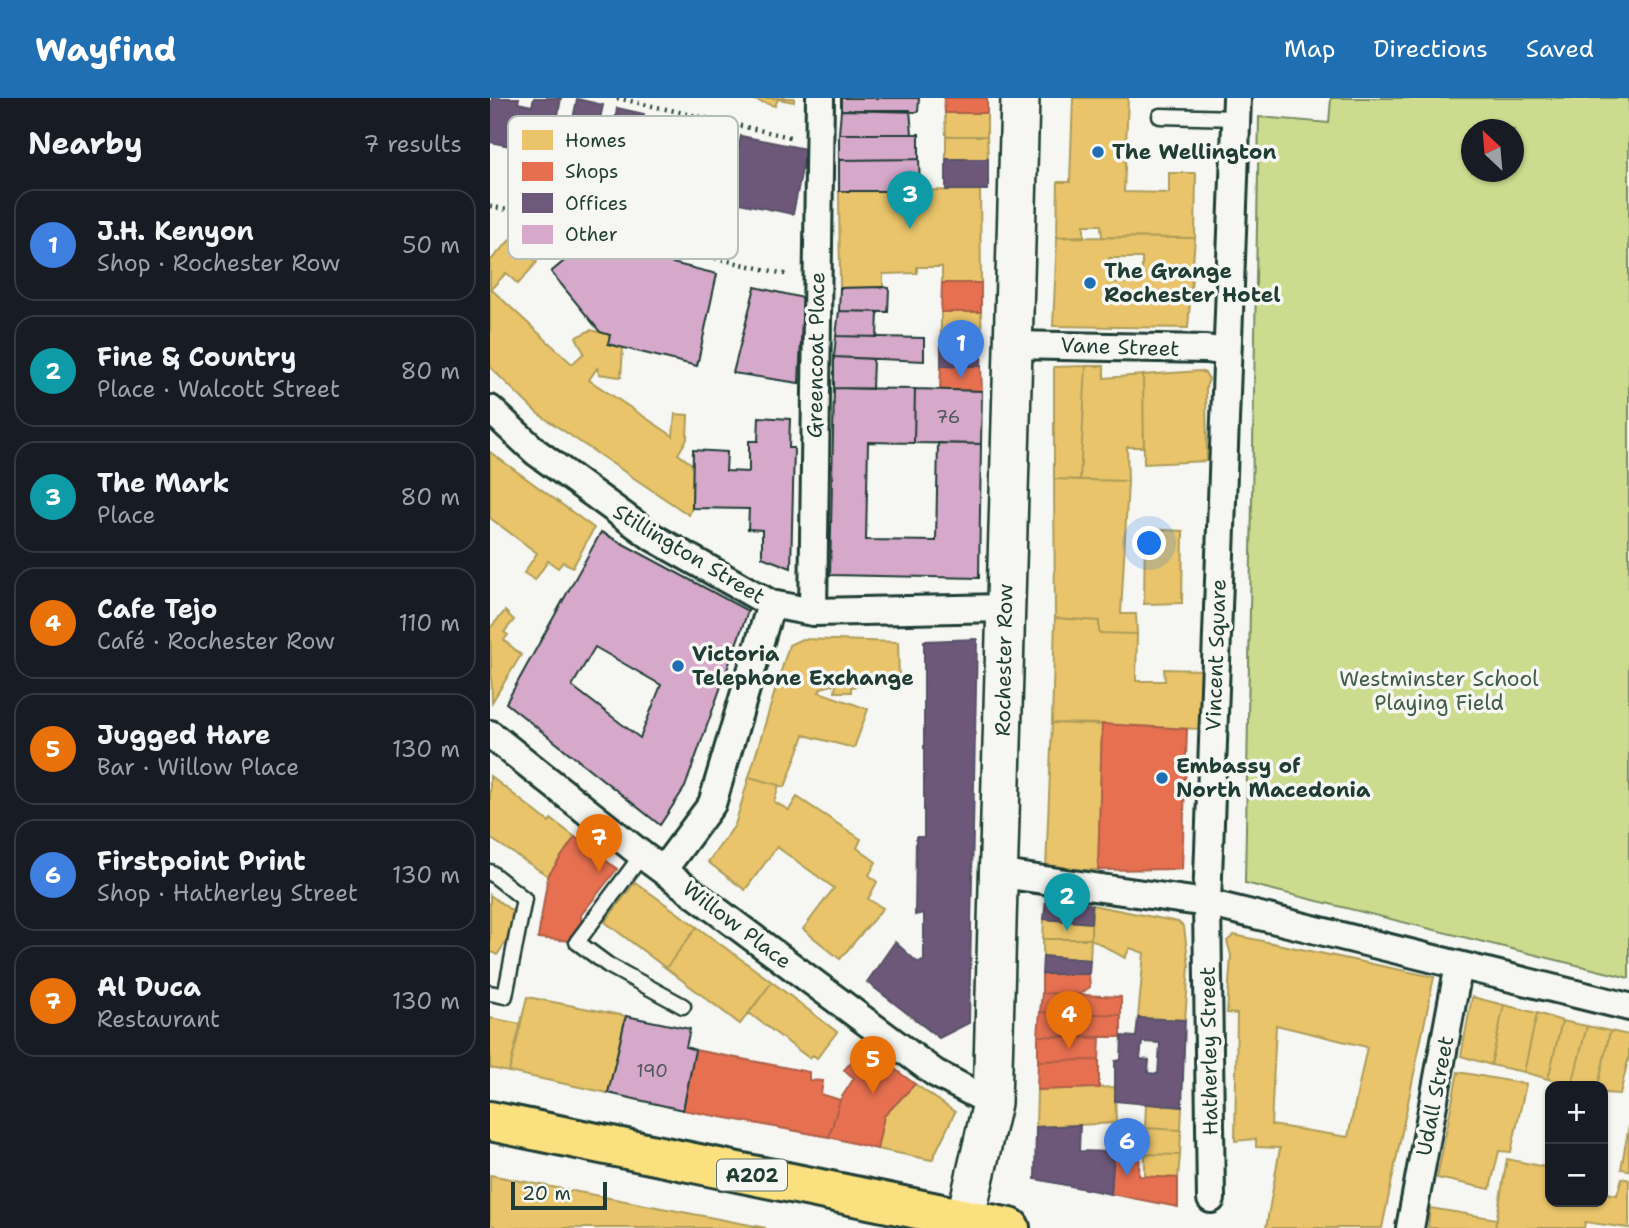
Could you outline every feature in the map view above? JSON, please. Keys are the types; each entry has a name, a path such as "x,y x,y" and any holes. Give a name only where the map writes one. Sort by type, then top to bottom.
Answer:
{"highway":[{"name":"A202","path":"490,1121 962,1224 1010,1228"}],"main road":[{"name":"Rochester Row","path":"962,1224 992,1103 1001,873 1004,608 1020,98"}],"street":[{"name":"Greencoat Place","path":"813,612 820,98"},
{"name":"Vincent Square","path":"1207,903 1236,108"},
{"name":"Vane Street","path":"1013,345 1206,349 1227,352"},
{"name":"Stillington Street","path":"490,409 536,452 654,538 771,604 813,612 1004,608"},
{"path":"653,862 712,804 771,604"},
{"name":"Willow Place","path":"490,734 653,862 935,1073 992,1103"},
{"path":"1001,873 1207,903 1629,1007"},
{"name":"Hatherley Street","path":"1207,903 1211,1199"},
{"name":"Udall Street","path":"1410,1228 1460,965"}],"lane":[{"path":"1160,116 1236,108"},
{"path":"653,862 577,942 608,965 683,1006"},
{"path":"490,872 524,900 505,996 490,993"}],"path":[{"path":"617,98 698,116"},
{"path":"738,125 819,143"},
{"path":"490,206 508,210"},
{"path":"721,259 817,281"}],"green space":[{"name":"Westminster School Playing Field","path":"1331,98 1629,98 1629,978 1245,883 1259,117 1329,123"}],"building: Homes":[{"path":"748,98 794,98 794,102 778,99 775,106"},
{"name":"The Wellington","path":"1073,98 1128,98 1124,192 1169,193 1169,173 1196,173 1195,238 1102,237 1101,225 1084,225 1084,236 1057,237 1058,182 1070,182"},
{"path":"945,113 987,113 987,136 946,136"},
{"path":"946,136 987,136 988,159 946,159"},
{"path":"980,190 981,283 942,283 942,267 917,267 917,273 883,274 883,287 840,288 839,191"},
{"name":"The Grange Rochester Hotel","path":"1057,237 1195,238 1188,328 1053,326","holes":["1109,258 1142,258 1142,283 1109,282"]},
{"path":"508,242 508,259 534,259 537,262 518,284 506,273 491,289 572,364 584,353 576,337 591,330 610,335 608,344 623,348 621,377 599,374 597,368 589,380 673,436 675,414 688,415 687,439 678,454 693,465 692,508 689,515 537,413 490,367 490,261"},
{"path":"941,312 981,312 982,338 941,339"},
{"path":"1086,366 1080,480 1054,479 1054,367"},
{"path":"1086,366 1104,366 1104,378 1143,375 1144,447 1127,447 1128,481 1080,480"},
{"path":"1200,371 1209,379 1206,387 1207,461 1144,464 1143,375"},
{"path":"490,452 594,528 573,567 563,562 558,568 548,561 535,580 524,573 537,553 490,518"},
{"path":"1054,479 1128,481 1121,614 1136,614 1137,634 1099,633 1099,621 1055,618"},
{"path":"1145,529 1183,531 1182,603 1144,604"},
{"path":"505,611 514,620 504,632 508,635 504,640 521,655 492,702 490,628"},
{"path":"1055,618 1099,621 1099,633 1137,634 1136,681 1165,681 1164,669 1202,670 1201,729 1052,723"},
{"path":"802,639 898,642 899,682 867,680 866,685 851,687 851,692 835,692 836,684 821,688 819,692 868,709 854,748 804,735 785,787 749,777 789,645"},
{"path":"1052,723 1102,724 1098,870 1046,869"},
{"path":"490,776 549,822 551,819 575,837 548,876 490,838"},
{"path":"749,777 779,785 774,802 789,810 797,797 861,839 857,848 876,862 869,875 877,882 868,899 883,908 840,959 803,929 834,888 777,847 745,890 708,862 735,825"},
{"path":"635,882 697,927 666,968 605,922"},
{"path":"490,895 516,914 508,939 497,955 490,951"},
{"path":"1092,905 1178,922 1184,927 1189,966 1185,1020 1138,1018 1144,953 1130,948 1125,958 1091,939"},
{"path":"1044,919 1091,923 1091,939 1043,939"},
{"path":"697,927 772,982 740,1024 666,968"},
{"path":"1234,935 1434,977 1382,1228 1266,1228 1280,1148 1256,1147 1256,1139 1235,1141 1237,1014 1227,1013 1231,955 1227,941","holes":["1276,1025 1367,1047 1348,1137 1271,1125"]},
{"path":"1043,939 1091,939 1090,960 1043,956"},
{"path":"772,982 837,1032 817,1058 813,1055 809,1058 749,1013"},
{"path":"527,997 626,1016 608,1093 509,1072"},
{"path":"1472,997 1504,1005 1491,1065 1461,1056"},
{"path":"1504,1005 1537,1013 1524,1072 1491,1065"},
{"path":"1537,1013 1562,1021 1548,1079 1524,1072"},
{"path":"490,1018 521,1024 509,1072 490,1068"},
{"path":"1562,1021 1587,1026 1573,1081 1548,1079"},
{"path":"1587,1026 1610,1031 1599,1081 1573,1081"},
{"path":"1610,1031 1629,1035 1629,1056 1620,1094 1608,1093 1608,1081 1599,1081"},
{"path":"1458,1072 1526,1084 1511,1152 1499,1151 1490,1189 1437,1178"},
{"path":"915,1084 955,1112 932,1160 877,1149 884,1116"},
{"path":"1115,1087 1116,1123 1036,1127 1037,1090"},
{"path":"1146,1104 1182,1107 1181,1130 1145,1128"},
{"path":"1629,1126 1629,1170 1621,1169"},
{"path":"1145,1128 1181,1130 1180,1155 1145,1154"},
{"path":"1145,1154 1180,1155 1178,1178 1145,1177"},
{"path":"1507,1159 1545,1167 1545,1207 1608,1207 1608,1193 1617,1195 1622,1178 1629,1180 1629,1228 1585,1222 1584,1228 1495,1228"},
{"path":"490,1175 766,1228 497,1228 490,1223"},
{"path":"1430,1208 1497,1219 1495,1228 1428,1228"}],"building: Shops":[{"path":"944,98 987,98 987,113 945,113"},
{"path":"942,283 981,283 981,312 941,312"},
{"path":"941,366 981,366 982,391 940,390"},
{"path":"1102,724 1187,729 1182,869 1098,870"},
{"path":"575,837 617,869 581,915 582,942 538,938 548,876"},
{"path":"1042,974 1089,974 1090,987 1080,994 1042,993"},
{"path":"1042,993 1121,997 1121,1015 1040,1012"},
{"path":"1040,1012 1121,1015 1121,1037 1038,1036"},
{"path":"1038,1036 1100,1038 1099,1060 1038,1061"},
{"path":"865,1047 915,1084 884,1116 877,1149 829,1137 840,1100 854,1078 844,1070"},
{"path":"695,1050 809,1072 809,1080 823,1081 821,1094 840,1100 829,1137 683,1110"},
{"path":"1099,1060 1099,1088 1037,1090 1038,1061"},
{"path":"1140,1146 1139,1176 1178,1178 1178,1207 1111,1194 1114,1147"}],"building: Offices":[{"path":"492,98 519,98 518,103 532,106 534,98 561,98 558,116 508,116 508,146 490,142"},
{"path":"577,99 603,105 601,116 574,116"},
{"path":"617,108 644,116 616,116"},
{"path":"741,136 806,149 793,214 738,203 738,150"},
{"path":"946,159 988,159 988,190 946,190"},
{"path":"982,338 981,366 941,366 941,339"},
{"path":"977,639 969,1023 939,1038 867,982 895,942 917,962 924,961 924,913 915,915 916,837 924,837 924,641"},
{"path":"1056,895 1092,905 1091,923 1044,919 1046,897"},
{"path":"1043,956 1090,960 1089,974 1042,974"},
{"path":"1138,1018 1185,1020 1182,1107 1115,1101 1115,1061 1121,1060 1122,1036 1136,1037","holes":["1142,1042 1160,1043 1158,1074 1148,1073 1149,1060 1140,1059"]},
{"path":"1080,1125 1079,1151 1114,1152 1111,1194 1035,1179 1036,1127"}],"building: Other":[{"path":"841,98 919,98 918,112 841,110"},
{"path":"841,110 910,110 912,134 839,134"},
{"path":"839,134 919,134 919,159 839,160"},
{"path":"919,159 920,191 839,191 839,160"},
{"path":"567,259 656,259 717,274 697,366 608,344 610,335 600,332 551,272"},
{"path":"755,287 803,298 799,383 733,373"},
{"path":"840,288 889,288 888,312 839,311"},
{"path":"839,311 878,312 877,337 836,336"},
{"path":"836,336 924,338 924,361 834,357"},
{"path":"834,357 873,359 872,389 834,388"},
{"path":"834,388 915,389 914,443 868,442 866,540 936,541 938,443 981,444 979,578 830,575"},
{"path":"915,389 982,391 981,444 914,443"},
{"path":"759,417 790,419 789,448 794,448 791,568 762,557 762,530 748,529 749,509 692,508 693,450 727,452 726,471 749,472 749,441 758,441"},
{"name":"Victoria Telephone Exchange","path":"601,532 748,611 685,787 660,825 506,703","holes":["595,647 661,685 640,738 572,686"]},
{"path":"626,1016 690,1029 686,1047 695,1050 683,1110 608,1093"}],"place":[{"name":"The Wellington","path":"1098,152"},
{"name":"The Mark","path":"910,229"},
{"name":"The Grange Rochester Hotel","path":"1090,283"},
{"name":"J.H. Kenyon","path":"961,378"},
{"name":"Victoria Telephone Exchange","path":"678,666"},
{"name":"Embassy of North Macedonia","path":"1162,778"},
{"name":"Al Duca","path":"599,872"},
{"name":"Fine & Country","path":"1067,931"},
{"name":"Cafe Tejo","path":"1069,1049"},
{"name":"Jugged Hare","path":"873,1094"},
{"name":"Firstpoint Print","path":"1127,1176"}]}
